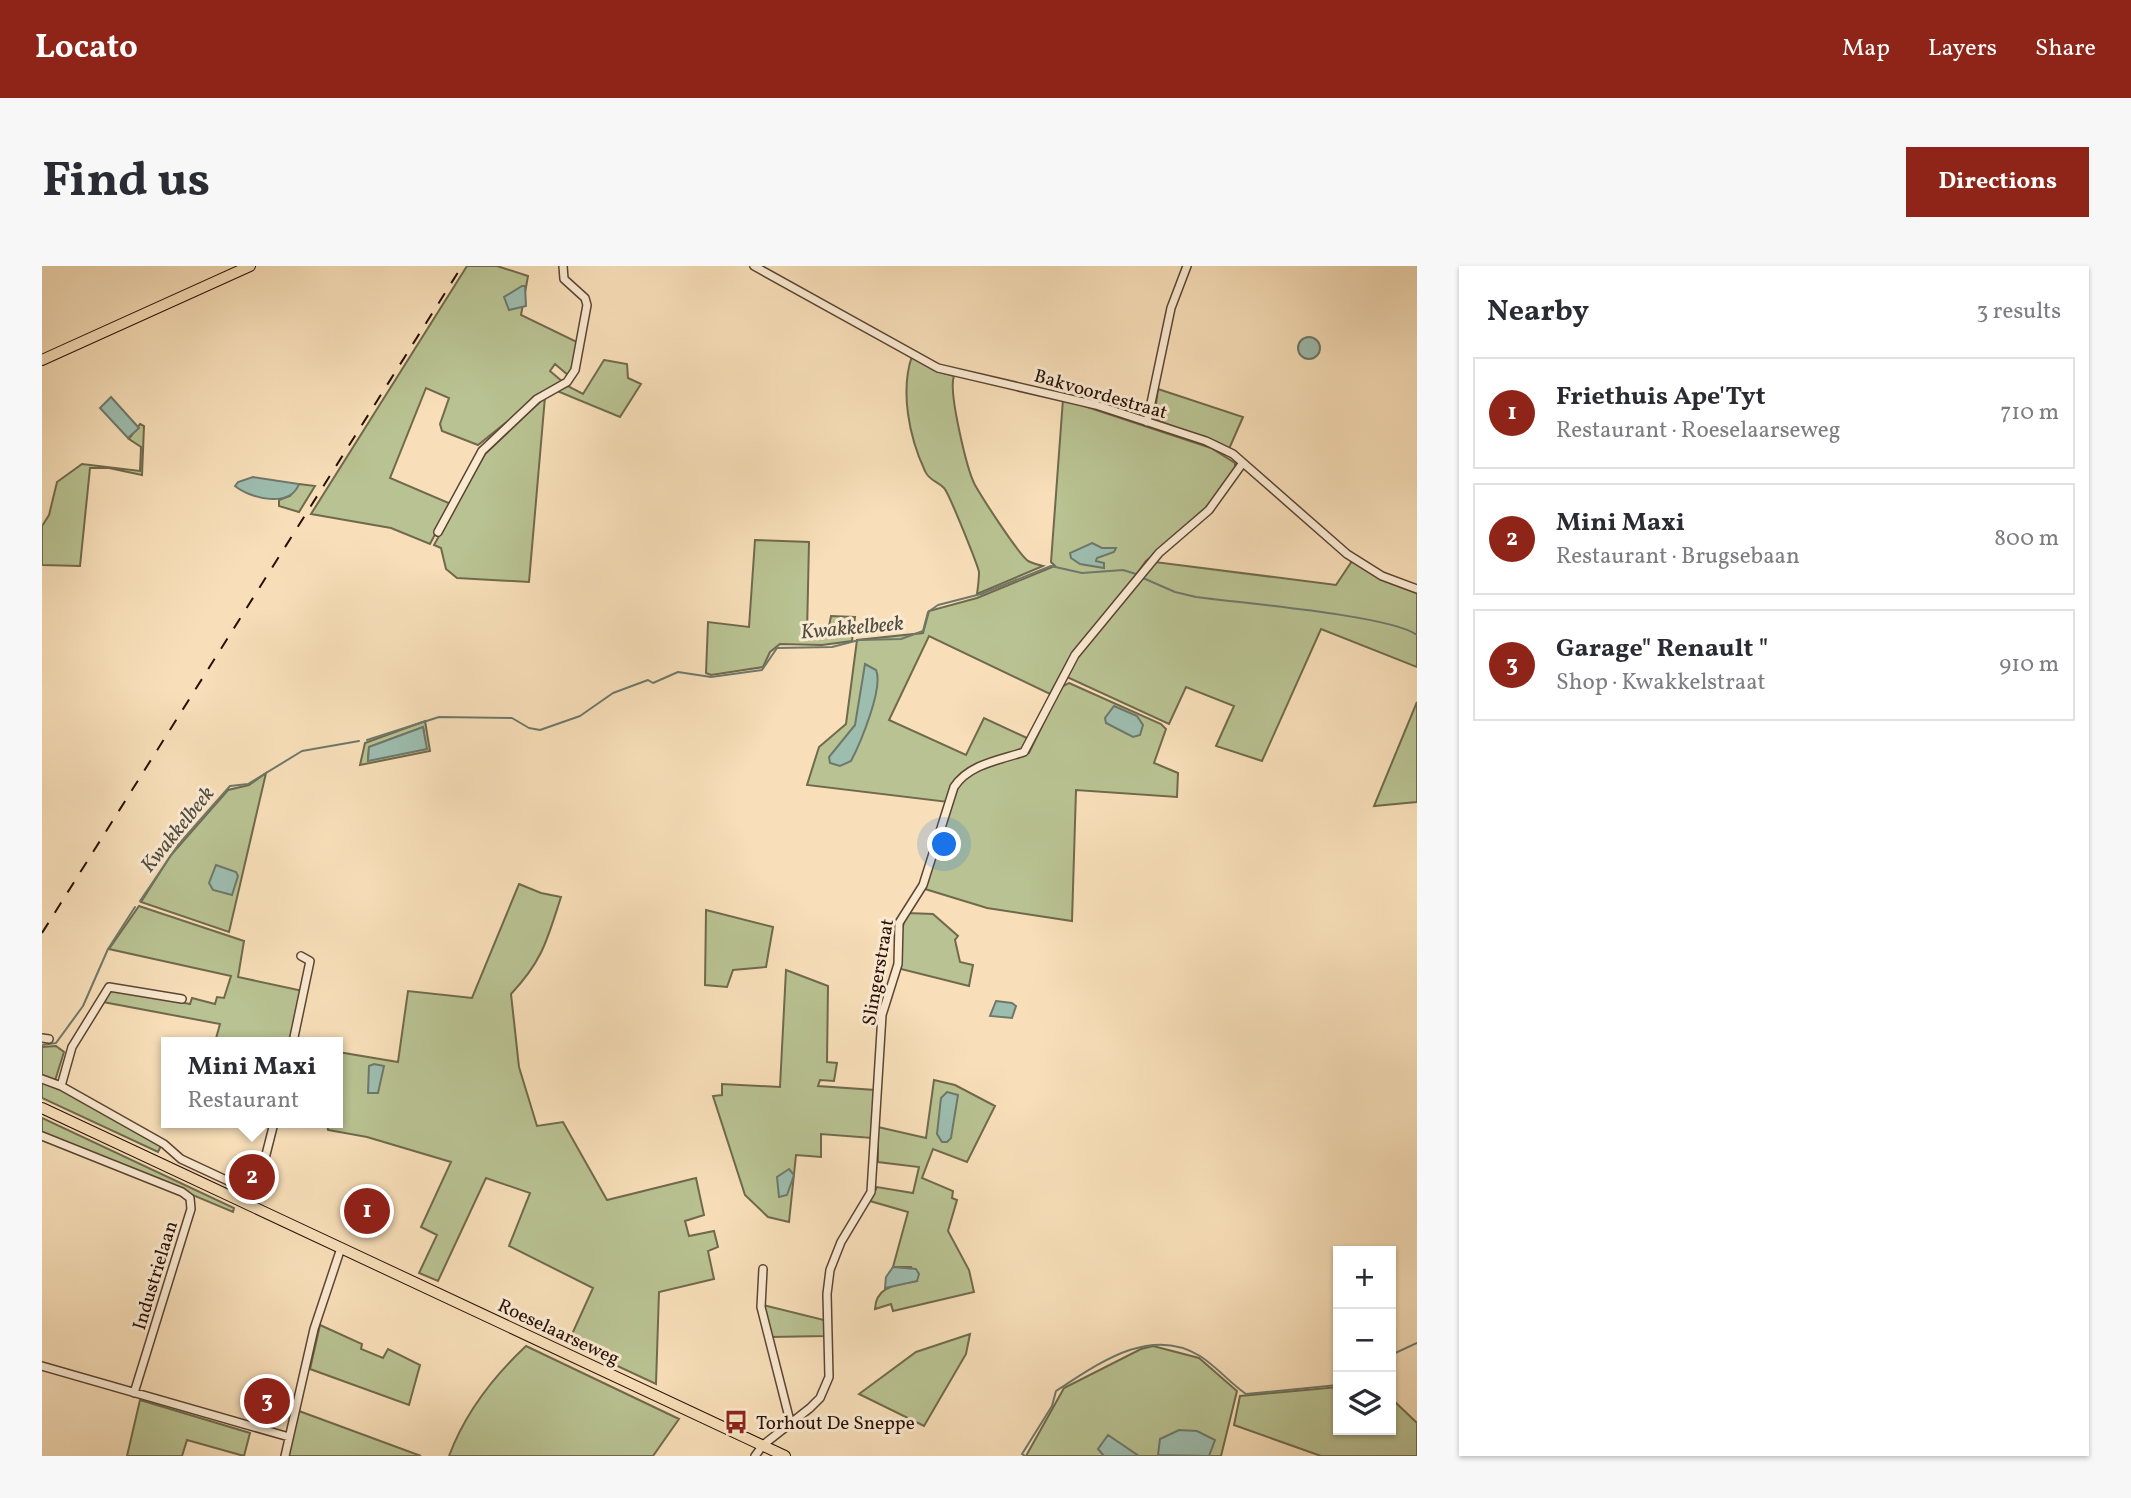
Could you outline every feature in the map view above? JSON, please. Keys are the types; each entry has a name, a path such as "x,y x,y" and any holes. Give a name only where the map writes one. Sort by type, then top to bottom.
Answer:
{"main road":[{"path":"42,360 250,266"},
{"name":"Roeselaarseweg","path":"42,1108 785,1456"}],"street":[{"path":"438,532 482,451 537,399 567,382 575,370 587,305 584,298 564,279 562,266"},
{"name":"Bakvoordestraat","path":"754,266 938,368 1022,386 1147,422 1206,441 1233,454 1347,554 1382,576 1417,589"},
{"path":"1147,422 1171,307 1187,266"},
{"name":"Slingerstraat","path":"755,1456 763,1445 791,1425 820,1398 829,1377 827,1294 830,1270 841,1242 871,1192 882,1015 898,964 899,923 923,885 954,787 961,777 972,769 1024,752 1075,655 1159,553 1209,510 1242,464"},
{"path":"294,1037 310,961 301,956"},
{"path":"61,1086 72,1047 109,988 182,999"},
{"path":"42,1079 61,1086 164,1144 181,1159 254,1194"},
{"path":"249,1204 273,1128"},
{"name":"Industrielaan","path":"42,1136 182,1192 190,1198 191,1209 134,1393"},
{"path":"285,1456 318,1314 341,1248"},
{"path":"763,1269 761,1307 791,1425"},
{"path":"42,1366 289,1437"}],"green space":[{"path":"467,266 497,266 528,276 521,315 579,343 569,376 555,364 550,371 563,382 540,395 478,445 442,431 440,424 449,398 426,388 390,478 451,504 430,544 391,528 311,514"},
{"path":"912,356 936,371 954,376 956,413 963,448 975,485 1023,556 1028,561 1043,566 977,594 979,572 969,544 947,493 927,474 915,444 907,399 908,370"},
{"path":"604,360 627,364 628,378 641,384 620,417 557,391 568,386 583,394"},
{"path":"1158,389 1243,417 1229,449 1154,419"},
{"path":"545,397 529,582 457,578 446,569 441,548 434,545 485,454"},
{"path":"1063,399 1211,448 1235,463 1235,473 1193,523 1146,561 1117,601 1071,655 1050,694 929,636 889,720 966,755 984,718 1027,738 1028,743 1021,749 966,770 953,788 948,802 807,785 819,747 846,724 857,640 923,633 929,611 977,598 1055,566 1051,562"},
{"path":"140,424 144,426 142,475 109,468 90,468 80,566 42,565 42,526 49,515 57,482 82,464 140,471 141,447 129,439"},
{"path":"299,484 315,486 299,512 279,506 279,500 290,496"},
{"path":"755,540 809,542 807,634 827,637 831,616 855,617 852,641 822,645 780,644 770,652 763,667 711,675 706,673 708,622 749,627"},
{"path":"1352,561 1417,592 1417,667 1321,629 1262,761 1216,746 1234,706 1186,687 1169,724 1067,677 1075,659 1155,562 1336,585"},
{"path":"1069,683 1161,724 1166,729 1154,763 1178,773 1177,797 1076,790 1072,921 987,908 925,889 958,785 974,772 1029,753 1061,687"},
{"path":"1417,702 1417,802 1374,806"},
{"path":"425,721 430,751 360,765 365,743","holes":["423,727 426,749 368,760 369,747"]},
{"path":"266,773 229,932 141,902 171,855 228,790 249,785"},
{"path":"519,884 561,897 537,960 511,994 519,1067 537,1126 563,1122 607,1200 696,1178 704,1215 685,1221 689,1236 714,1231 718,1247 708,1251 714,1279 659,1292 656,1384 568,1343 593,1288 509,1246 530,1193 486,1178 438,1281 419,1273 437,1235 421,1227 451,1162 367,1137 328,1130 343,1128 343,1053 398,1062 408,991 472,998"},
{"path":"139,906 244,941 238,977 303,991 291,1037 216,1037 220,1024 103,1002 112,989 190,1004 192,998 215,1004 217,997 224,998 231,976 109,949"},
{"path":"706,910 773,927 766,967 733,970 727,987 705,985"},
{"path":"907,913 933,914 958,936 955,940 960,962 973,965 969,986 901,969 902,929"},
{"path":"786,970 828,986 827,1062 837,1063 834,1081 820,1080 818,1086 875,1090 872,1138 821,1134 821,1157 796,1155 789,1222 768,1217 745,1195 713,1096 722,1095 722,1084 780,1087"},
{"path":"56,1046 64,1052 54,1084 161,1146 158,1152 42,1098 42,1047"},
{"path":"934,1080 955,1085 995,1106 967,1162 933,1149 922,1178 953,1191 952,1198 957,1200 948,1231 969,1270 974,1292 893,1311 891,1304 875,1309 879,1295 884,1291 896,1285 917,1281 911,1267 893,1267 908,1212 870,1201 877,1187 913,1193 919,1167 878,1162 878,1127 926,1138"},
{"path":"42,1118 234,1208 233,1212 42,1132"},
{"path":"763,1305 824,1320 825,1336 771,1337"},
{"path":"320,1325 362,1344 361,1349 383,1358 388,1349 420,1365 409,1405 310,1369"},
{"path":"970,1334 966,1354 924,1426 859,1394 916,1352"},
{"path":"526,1346 679,1419 653,1456 449,1456 463,1425 481,1396"},
{"path":"1153,1346 1199,1358 1237,1391 1221,1456 1026,1456 1064,1388 1141,1349"},
{"path":"1333,1387 1333,1435 1396,1435 1396,1403 1417,1423 1417,1456 1321,1456 1234,1425 1240,1396"},
{"path":"140,1400 250,1433 244,1456 187,1440 182,1456 127,1456"},
{"path":"299,1411 421,1456 288,1456"}],"shaded area":[{"path":"525,286 526,306 509,310 504,297"},
{"path":"1309,337 1317,340 1320,348 1317,356 1309,359 1301,356 1298,348 1301,340"},
{"path":"111,397 139,428 128,438 100,408"},
{"path":"253,477 299,484 294,492 279,499 250,495 235,486 238,482"},
{"path":"1092,543 1102,548 1116,548 1114,552 1097,558 1096,561 1104,563 1104,568 1080,564 1071,558 1070,553"},
{"path":"865,664 876,670 878,678 874,702 851,761 840,766 830,763 829,757 855,725"},
{"path":"1114,706 1137,716 1143,725 1140,735 1133,737 1106,723 1105,718"},
{"path":"423,727 427,749 368,761 369,747"},
{"path":"216,865 236,872 238,876 232,895 213,890 209,883"},
{"path":"996,1001 1016,1006 1012,1018 990,1016"},
{"path":"369,1066 384,1066 378,1093 368,1093"},
{"path":"947,1092 958,1095 951,1138 942,1142 937,1134 941,1098"},
{"path":"789,1169 794,1175 787,1195 779,1197 777,1177"},
{"path":"893,1267 916,1269 919,1274 917,1281 885,1288 886,1277"},
{"path":"1179,1430 1197,1431 1215,1440 1209,1456 1158,1455 1160,1439"},
{"path":"1108,1435 1139,1456 1104,1456 1098,1449"}],"waterway":[{"name":"Kwakkelbeek","path":"367,740 439,717 512,718 529,728 540,730 580,716 613,693 648,680 653,683 678,672 711,677 762,670 777,648 832,647 859,640 901,639 923,631 928,612 938,605 981,594 1051,566 1082,573 1123,570 1136,574"},
{"name":"Kwakkelbeek","path":"1143,578 1175,592 1196,597 1377,621 1417,635"},
{"name":"Kwakkelbeek","path":"140,901 178,845 230,786 248,784 302,751 359,741"},
{"name":"Kwakkelbeek","path":"42,1045 56,1043 83,1006 108,949 135,907"},
{"path":"1396,1353 1417,1343"},
{"path":"1025,1456 1022,1454 1052,1406 1056,1391 1107,1360 1144,1346 1181,1347 1200,1356 1246,1394 1333,1385"}],"railway":[{"path":"42,933 462,266"}],"place":[{"name":"Mini Maxi","path":"252,1177"},
{"name":"Friethuis Ape'Tyt","path":"367,1211"},
{"name":"Garage\" Renault \"","path":"267,1401"},
{"name":"Torhout De Sneppe","path":"736,1422"}]}
